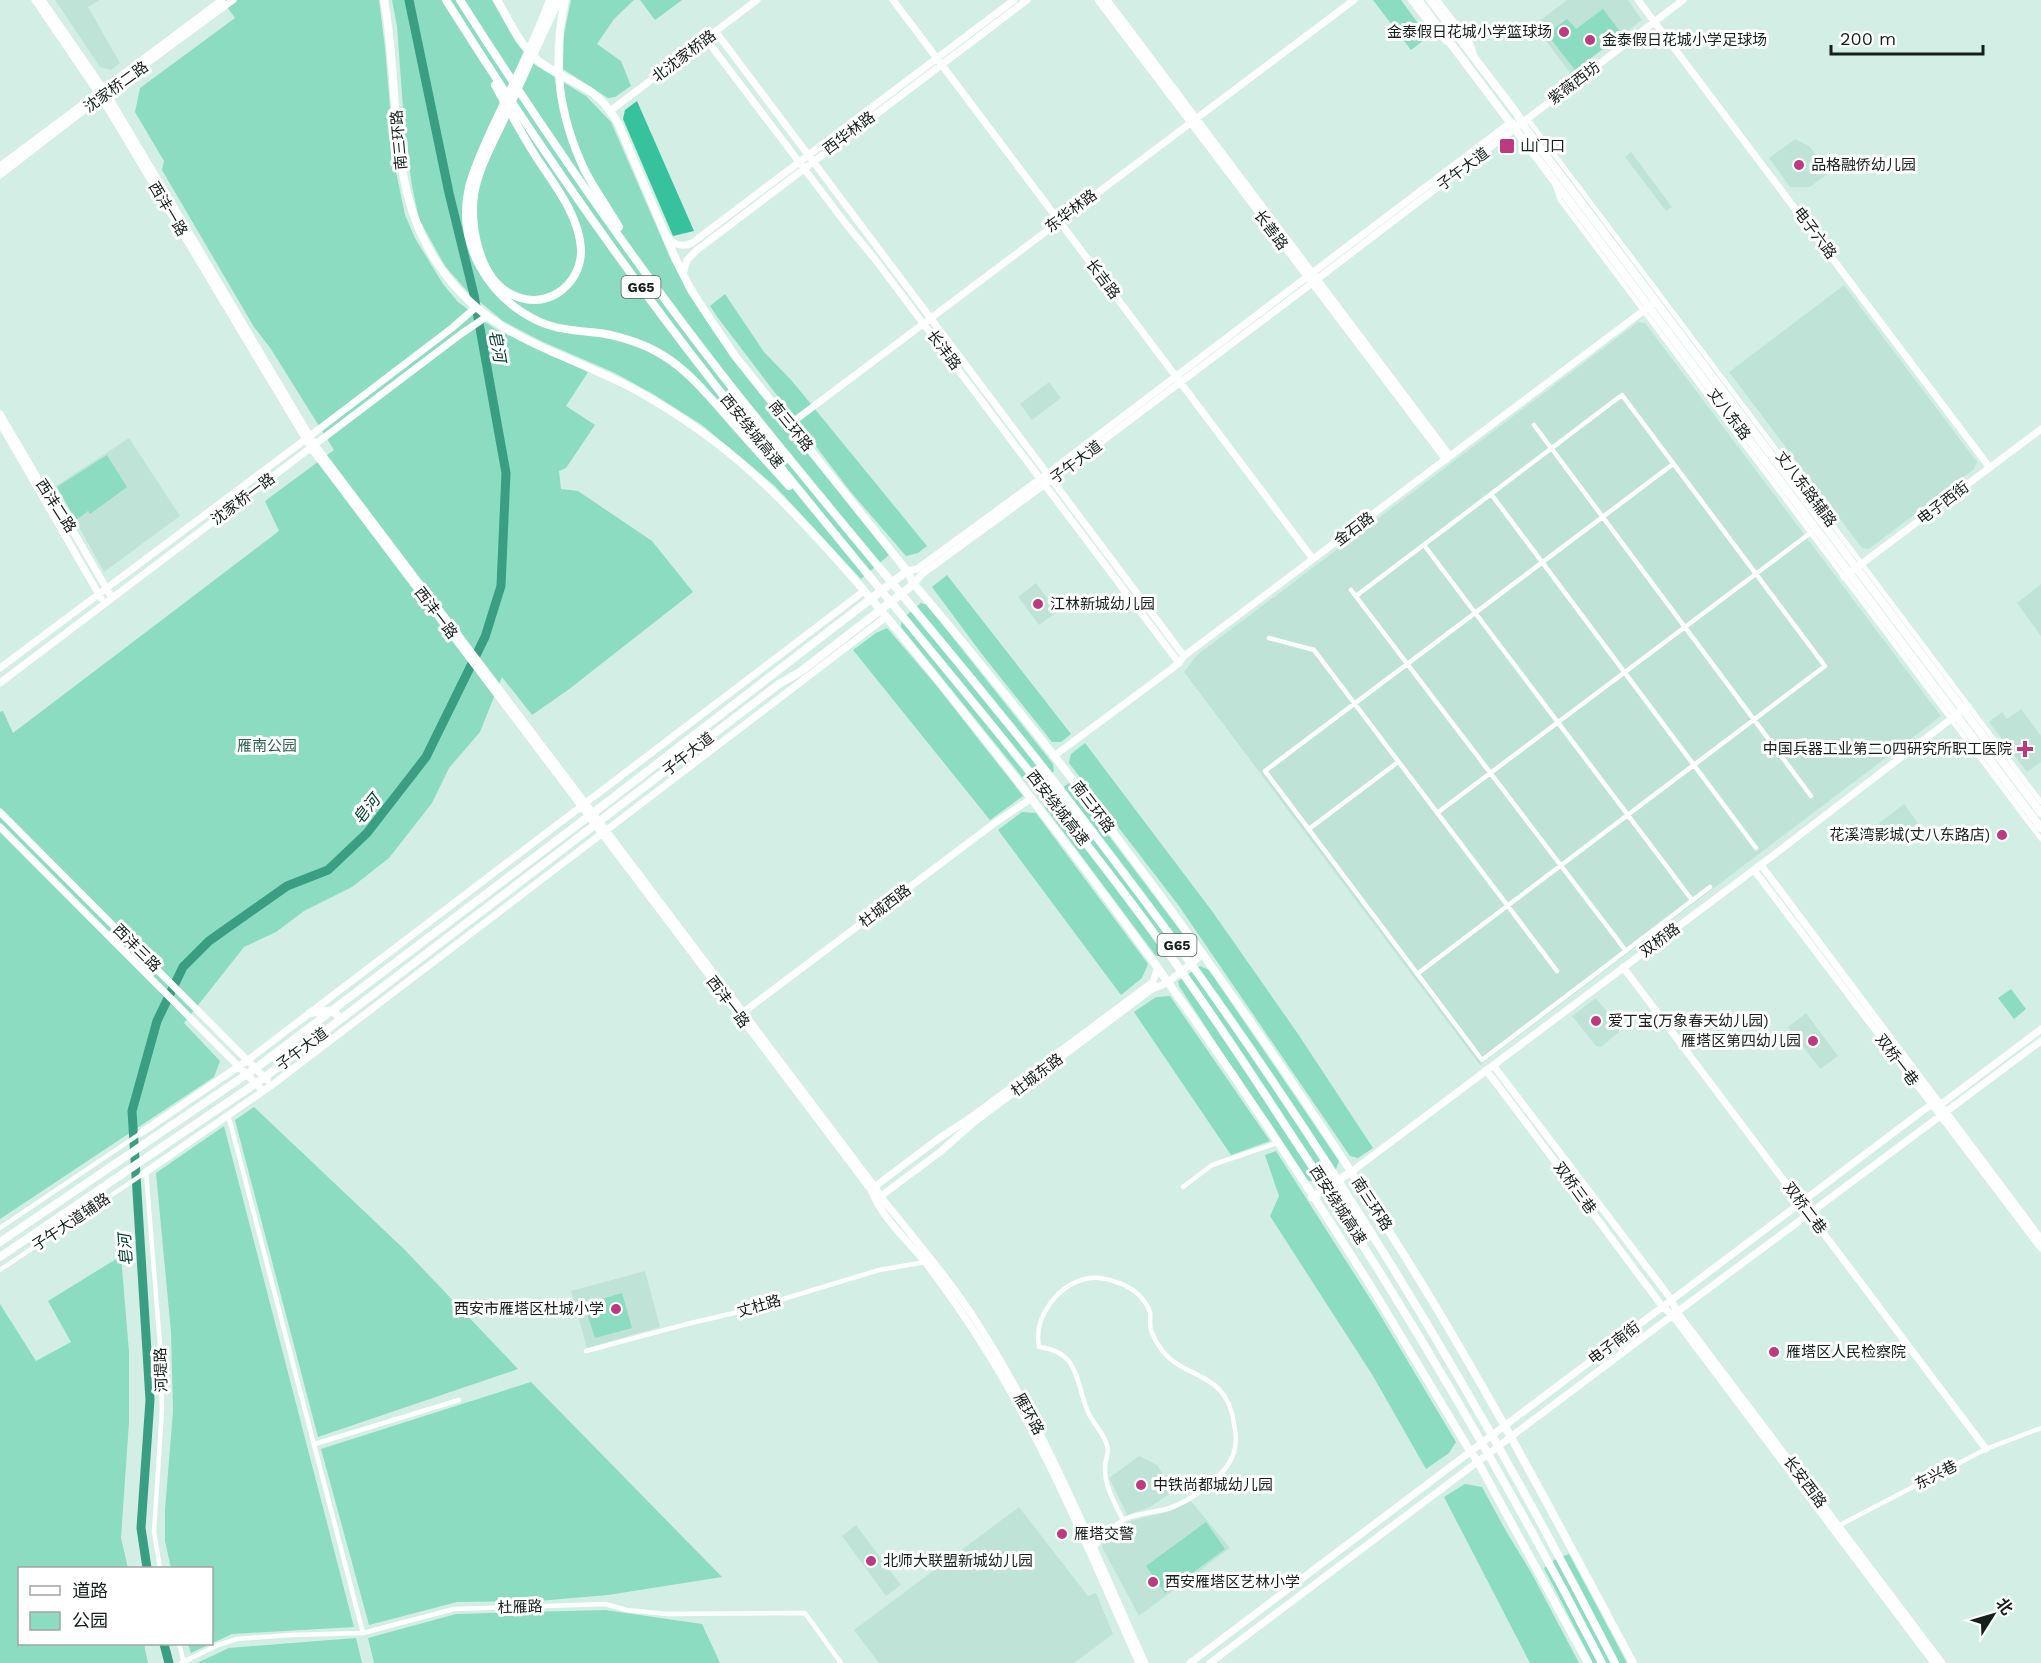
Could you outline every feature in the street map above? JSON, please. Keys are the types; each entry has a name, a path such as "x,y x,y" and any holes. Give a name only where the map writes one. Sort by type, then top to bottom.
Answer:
{"highway":[{"name":"西安绕城高速","path":"446,0 524,121 655,306 831,530 961,686 1063,814 1132,904 1224,1033 1392,1290 1523,1515 1602,1663"},
{"name":"西安绕城高速","path":"460,0 555,145 654,286 787,456 1006,721 1161,922 1234,1025 1326,1162 1416,1307 1569,1573 1615,1663"},
{"name":"南三环路","path":"497,0 523,44 535,58 548,69 585,88 601,100 610,111 618,123 691,290 735,356 907,571 914,584 1054,756 1203,954 1300,1095 1418,1278 1505,1425 1633,1663"},
{"path":"466,32 495,84 500,95 506,105 512,116 517,126 571,213 579,233 581,250 578,271 562,290 543,299 519,298 499,286 479,252 474,234 473,216 474,194 482,169 496,136 501,127 505,118 509,108 544,32 550,0"},
{"path":"559,0 546,20 489,136 469,188 466,211 467,231 477,263 503,299 540,322 603,334 644,345 682,367 831,530"},
{"path":"565,0 559,27 558,65 564,115 586,172 654,286"},
{"name":"南三环路","path":"384,1 391,39 400,166 412,214 424,243 440,268 475,308 499,326 632,388 701,431 730,453 778,497 864,591"},
{"path":"864,591 1032,798 1158,967 1277,1143 1376,1296 1478,1462 1588,1663"}],"main road":[{"name":"丈八东路","path":"1418,0 1649,307 1853,570 1966,708 2041,813"},
{"name":"丈八东路","path":"1430,0 1524,120 1649,307 1813,531 1853,570 1954,718 2041,828"},
{"name":"子午大道","path":"0,1242 247,1075 591,815 907,571"},
{"name":"子午大道","path":"0,1257 265,1077 779,684 883,614 914,584"},
{"path":"310,1013 333,1010 340,1019"},
{"path":"1312,1197 1351,1172"}],"street":[{"name":"西沣一路","path":"35,0 102,93"},
{"name":"西沣一路","path":"42,0 102,93 313,447 873,1188"},
{"name":"沈家桥二路","path":"0,175 222,0"},
{"name":"沈家桥二路","path":"0,166 233,0"},
{"name":"北沈家桥路","path":"610,111 757,0"},
{"name":"长吉路","path":"893,0 1313,559"},
{"name":"西华林路","path":"683,274 685,265 693,253 810,157 1014,0"},
{"name":"西华林路","path":"810,157 942,65 1027,0"},
{"name":"长善路","path":"1098,0 1193,120 1448,458"},
{"name":"长善路","path":"1107,0 1193,120"},
{"name":"东华林路","path":"790,424 1354,0"},
{"path":"1410,0 1433,30 1454,49"},
{"path":"1438,0 1471,43 1477,61"},
{"name":"电子六路","path":"1638,0 1990,468"},
{"name":"紫薇西坊","path":"1524,120 1683,0"},
{"name":"长沣路","path":"716,32 810,157 1042,482 1182,659"},
{"name":"长沣路","path":"706,39 801,165 1050,477 1182,659"},
{"name":"子午大道","path":"907,571 917,569 1050,477 1524,120"},
{"name":"丈八东路辅路","path":"1524,120 1853,570"},
{"name":"西华林路","path":"665,235 673,242 689,245 801,165"},
{"name":"金石路","path":"1054,756 1649,307"},
{"name":"沈家桥一路","path":"0,668 452,328 475,308"},
{"name":"沈家桥一路","path":"0,682 486,317"},
{"path":"1356,596 1622,395 1825,666 1417,974"},
{"name":"西沣二路","path":"0,414 112,598"},
{"name":"西沣二路","path":"0,423 104,604"},
{"path":"1534,425 1811,796"},
{"name":"电子西街","path":"1853,570 2041,429"},
{"path":"1673,464 1265,771 1482,1060 1710,887"},
{"name":"子午大道","path":"914,584 921,575 1042,482"},
{"path":"1491,494 1756,848"},
{"path":"1437,813 1813,531"},
{"path":"1424,545 1692,900"},
{"path":"1351,590 1626,951"},
{"path":"0,1228 248,1060 864,591"},
{"path":"144,1173 272,1085 605,833 883,614"},
{"path":"1269,638 1314,650 1557,971"},
{"path":"1966,708 2041,802"},
{"name":"双桥路","path":"1351,1172 1966,708"},
{"path":"1954,718 2041,839"},
{"path":"1309,829 1398,762"},
{"name":"杜城西路","path":"741,1014 996,822 1032,798"},
{"name":"西沣三路","path":"0,812 272,1085"},
{"name":"西沣三路","path":"0,827 263,1091"},
{"name":"双桥一巷","path":"1757,867 1931,1105 1943,1114 2041,1239"},
{"name":"双桥一巷","path":"1757,867 1940,1105 1943,1114 2041,1248"},
{"name":"杜城东路","path":"878,1199 974,1123 1152,989 1167,983 1203,954"},
{"name":"杜城东路","path":"873,1188 938,1139 970,1119 1153,982 1158,967"},
{"name":"双桥二巷","path":"1623,967 1986,1449"},
{"path":"1931,1105 1940,1105 2041,1029"},
{"name":"电子南街","path":"1210,1663 2041,1041"},
{"name":"双桥三巷","path":"1490,1068 1671,1299"},
{"name":"双桥三巷","path":"1490,1068 1611,1239 1662,1306"},
{"name":"电子南街","path":"1190,1663 1931,1105"},
{"path":"228,1116 363,1633"},
{"path":"1183,1187 1212,1165 1277,1143"},
{"name":"子午大道辅路","path":"0,1270 144,1173"},
{"name":"河堤路","path":"144,1173 160,1345 162,1410 154,1532 160,1567"},
{"name":"雁环路","path":"873,1188 878,1199 987,1337 1042,1437 1139,1663"},
{"name":"丈杜路","path":"586,1351 747,1310 879,1270 928,1260"},
{"path":"1091,1550 1123,1520 1171,1508 1197,1494 1220,1476 1234,1452 1236,1434 1233,1411 1219,1389 1207,1378 1172,1359 1160,1348 1150,1329 1150,1312 1141,1298 1132,1290 1104,1278 1092,1278 1080,1280 1055,1297 1040,1323 1038,1340 1039,1347 1060,1352 1074,1366 1089,1414 1108,1447 1105,1467 1108,1488 1123,1520"},
{"name":"长安西路","path":"1671,1299 1675,1313 1942,1663"},
{"name":"长安西路","path":"1662,1306 1675,1313"},
{"path":"315,1444 459,1400"},
{"name":"东兴巷","path":"1836,1527 1986,1449 2041,1428"},
{"name":"长安西路","path":"1836,1527 1934,1663"},
{"name":"雁环路","path":"1091,1550 1145,1663"},
{"name":"杜雁路","path":"183,1663 218,1645 237,1639 363,1633 454,1609 605,1604 627,1610 667,1614 805,1613 841,1663"},
{"path":"179,1645 183,1663"}],"shaded area":[{"path":"55,0 100,0 88,7 120,63 111,70 100,67"},
{"path":"1567,0 1628,0 1642,20 1571,74 1534,25"},
{"name":"品格融侨幼儿园","path":"1795,139 1809,146 1830,172 1810,187 1790,187 1769,158"},
{"path":"1631,152 1672,207 1666,211 1625,157"},
{"path":"1844,285 1977,462 1974,469 1869,549 1862,548 1729,372"},
{"path":"1638,322 1645,323 1941,716 1480,1065 1184,672 1197,655"},
{"path":"1049,382 1061,398 1032,420 1020,404"},
{"path":"129,438 180,516 104,572 56,486"},
{"name":"江林新城幼儿园","path":"1036,583 1057,612 1039,625 1018,597"},
{"path":"2041,584 2041,636 2017,603"},
{"name":"中国兵器工业第二0四研究所职工医院","path":"2021,709 2041,736 2041,762 2027,772 1989,722 2002,712 2007,719"},
{"path":"1904,804 1918,823 1893,842 1879,823"},
{"name":"爱丁宝(万象春天幼儿园)","path":"1596,998 1619,1027 1619,1032 1601,1047 1596,1046 1572,1016"},
{"name":"雁塔区第四幼儿园","path":"1806,1013 1838,1056 1820,1069 1788,1027"},
{"name":"西安市雁塔区杜城小学","path":"645,1271 660,1327 587,1348 571,1291"},
{"name":"中铁尚都城幼儿园","path":"1139,1456 1157,1465 1174,1491 1150,1507 1127,1515 1109,1478"},
{"name":"西安雁塔区艺林小学","path":"1190,1500 1230,1548 1139,1616 1102,1547 1104,1542 1119,1527 1130,1521 1171,1511"},
{"path":"1019,1507 1088,1596 1096,1593 1113,1634 1074,1663 879,1663 854,1630"},
{"name":"北师大联盟新城幼儿园","path":"856,1525 901,1585 886,1596 842,1536"}],"green space":[{"name":"雁南公园","path":"222,0 379,0 395,167 405,215 415,238 443,284 458,302 495,329 588,372 566,406 595,425 566,468 559,471 561,489 578,491 652,541 693,592 568,690 532,715 502,677 480,732 449,768 432,803 389,858 352,887 304,911 276,932 244,947 184,1023 220,1061 214,1077 0,1219 0,712 3,711 13,733 279,531 265,501 334,450 271,349 254,327 162,170 164,161 135,112 140,88 235,18"},
{"path":"392,0 492,0 515,41 535,65 586,96 611,122 672,262 689,291 889,555 861,579 775,486 702,425 615,373 541,341 503,321 467,291 445,266 419,219 412,186 405,135 397,26"},
{"path":"571,0 634,0 614,19 597,44 621,61 631,86 615,97 608,98 563,69 564,34"},
{"path":"640,0 682,0 655,20"},
{"path":"1373,0 1401,0 1428,37 1411,50"},
{"path":"1603,9 1622,34 1575,70 1547,34 1567,19 1576,29"},
{"path":"637,101 694,231 673,236 623,119 625,110"},
{"path":"725,294 764,352 792,381 927,546 918,553 906,556 850,491 718,318 710,306"},
{"path":"107,455 127,487 90,514 88,511 76,520 57,487"},
{"path":"947,575 1071,734 1061,742 1052,742 932,587"},
{"path":"921,603 927,605 1053,764 1054,771 1036,785 1027,783 901,627 902,619"},
{"path":"887,628 936,685 1023,796 990,820 853,650"},
{"path":"1085,743 1212,911 1298,1034 1373,1148 1358,1158 1350,1156 1179,906 1069,763 1071,754"},
{"path":"1069,783 1186,938 1161,956 1156,956 1044,806 1044,801"},
{"path":"1022,812 1036,813 1148,964 1142,978 1121,995 998,830"},
{"path":"1200,966 1209,970 1339,1161 1336,1169 1314,1181 1306,1181 1179,986 1178,981"},
{"path":"2011,989 2026,1009 2014,1019 1998,998"},
{"path":"1170,996 1270,1141 1231,1155 1134,1012 1156,997"},
{"path":"254,1107 404,1249 518,1369 318,1437 235,1120"},
{"path":"224,1126 354,1627 232,1634 213,1643 213,1567 171,1567 165,1541 165,1510 173,1411 171,1332 156,1173"},
{"path":"1276,1151 1376,1308 1456,1442 1449,1453 1426,1469 1373,1376 1270,1216 1279,1196 1265,1155"},
{"path":"121,1256 129,1352 129,1422 121,1538 128,1567 18,1567 18,1645 144,1645 148,1663 0,1663 0,1304 36,1361 71,1342 48,1301"},
{"path":"622,1293 632,1328 595,1338 584,1304"},
{"path":"531,1382 722,1577 608,1595 538,1601 457,1602 369,1625 321,1449"},
{"path":"1465,1484 1482,1487 1579,1663 1530,1663 1444,1497"},
{"path":"1206,1522 1225,1549 1165,1593 1146,1566"},
{"path":"1569,1554 1627,1663 1593,1663 1544,1568 1554,1560"},
{"path":"605,1610 702,1624 720,1663 374,1663 368,1638 456,1614"},
{"path":"356,1638 362,1663 197,1663 229,1648"},
{"path":"188,1645 208,1645 191,1653"}],"waterway":[{"name":"皂河","path":"147,1567 141,1528 150,1400 132,1111 157,1021 183,967 209,941 287,886 328,870 367,833 426,757 485,637 501,586 506,473 474,295 449,193 409,0"},
{"name":"皂河","path":"164,1645 169,1663"}],"place":[{"name":"金泰假日花城小学篮球场","path":"1564,32"},
{"name":"金泰假日花城小学足球场","path":"1590,40"},
{"name":"山门口","path":"1507,146"},
{"name":"品格融侨幼儿园","path":"1799,165"},
{"name":"江林新城幼儿园","path":"1038,604"},
{"name":"中国兵器工业第二0四研究所职工医院","path":"2025,749"},
{"name":"花溪湾影城(丈八东路店)","path":"2002,835"},
{"name":"爱丁宝(万象春天幼儿园)","path":"1596,1021"},
{"name":"雁塔区第四幼儿园","path":"1813,1041"},
{"name":"西安市雁塔区杜城小学","path":"616,1309"},
{"name":"雁塔区人民检察院","path":"1774,1352"},
{"name":"中铁尚都城幼儿园","path":"1141,1485"},
{"name":"雁塔交警","path":"1062,1534"},
{"name":"北师大联盟新城幼儿园","path":"871,1561"},
{"name":"西安雁塔区艺林小学","path":"1153,1582"}]}
